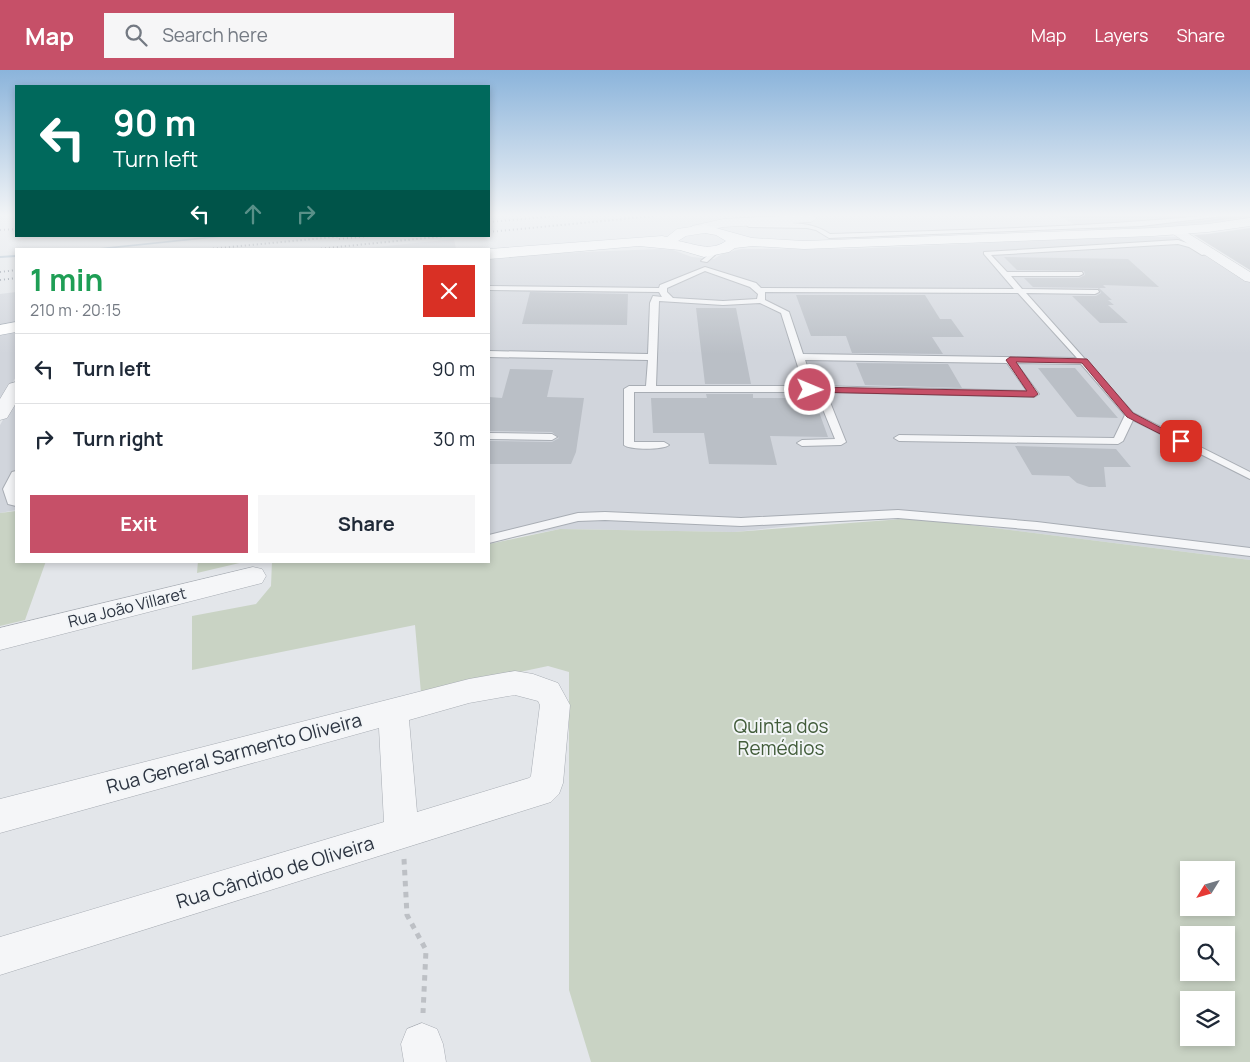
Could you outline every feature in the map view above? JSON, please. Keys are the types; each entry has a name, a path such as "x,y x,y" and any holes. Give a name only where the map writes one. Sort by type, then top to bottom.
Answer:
{"main road":[{"path":"0,330 15,327"}],"street":[{"path":"1224,261 1250,278"},
{"path":"0,414 15,390"},
{"name":"Rua João Villaret","path":"0,638 253,576"},
{"name":"Rua General Sarmento Oliveira","path":"0,816 469,691 515,683 533,686 548,692 555,705 547,782"},
{"path":"393,711 402,833"},
{"name":"Rua Cândido de Oliveira","path":"0,956 539,791 547,782"}],"lane":[{"path":"703,261 705,265 753,285 762,293 761,301"},
{"path":"662,290 662,287 705,265 708,261"},
{"path":"994,261 1084,360 1130,415 1250,476"},
{"path":"1215,261 1250,283"},
{"path":"1005,274 1079,274"},
{"path":"490,288 662,290"},
{"path":"662,290 672,300"},
{"path":"758,290 1095,292"},
{"path":"650,389 654,303 656,298 723,303 761,301 785,312 810,390"},
{"path":"490,354 652,357"},
{"path":"799,358 1084,360"},
{"path":"664,445 629,445 629,389 1034,394 1010,360"},
{"path":"802,443 841,442 820,390"},
{"path":"899,438 1118,441 1130,415"},
{"path":"490,436 552,437"},
{"path":"15,476 8,489 12,501 15,502"},
{"path":"490,539 578,517 605,516 741,522 898,514 1037,526 1250,552"}],"path":[{"path":"402,833 408,915 426,950 423,1053"}],"shaded area":[{"path":"490,261 1220,261 1250,281 1250,560 915,518 860,519 734,532 560,529 490,542"},
{"path":"15,292 15,379 0,402 0,294"},
{"path":"15,399 15,510 0,513 0,425"}],"green space":[{"path":"15,511 15,563 45,563 25,620 0,626 0,513"},
{"name":"Quinta dos Remédios","path":"915,518 1250,560 1250,1062 591,1062 569,990 569,672 548,666 421,693 415,625 192,670 192,616 256,604 271,586 272,563 490,563 490,544 560,529 734,532"},
{"path":"198,563 240,563 197,573"}],"building":[{"path":"1008,261 1131,261 1159,287 1103,285 1106,288 1099,288 1112,300 1108,300 1114,305 1108,305 1128,323 1100,323 1072,296 1096,296 1101,293 1098,288 1033,287 1024,278 1079,278 1085,275 1084,271 1017,270"},
{"path":"1236,261 1250,261 1250,270"},
{"path":"530,292 628,294 627,325 522,324"},
{"path":"796,295 925,295 940,319 951,319 964,337 932,337 943,354 852,353 846,336 811,336"},
{"path":"696,308 736,308 751,384 705,384"},
{"path":"856,363 948,364 962,388 865,385"},
{"path":"1038,368 1075,368 1118,418 1077,417"},
{"path":"510,369 553,370 547,397 584,398 576,452 571,464 490,464 490,441 552,442 559,438 552,432 490,431 490,397 502,398"},
{"path":"706,394 753,394 753,398 814,398 828,437 770,436 777,465 709,464 704,433 653,433 651,398 707,398"},
{"path":"1015,446 1116,449 1131,467 1104,467 1106,487 1089,487 1077,483 1069,476 1032,475"}],"railway":[{"path":"0,272 15,270"},
{"path":"0,280 15,278"}],"route":[{"path":"810,390 1034,394 1010,360 1084,360 1130,415 1181,441"}]}
